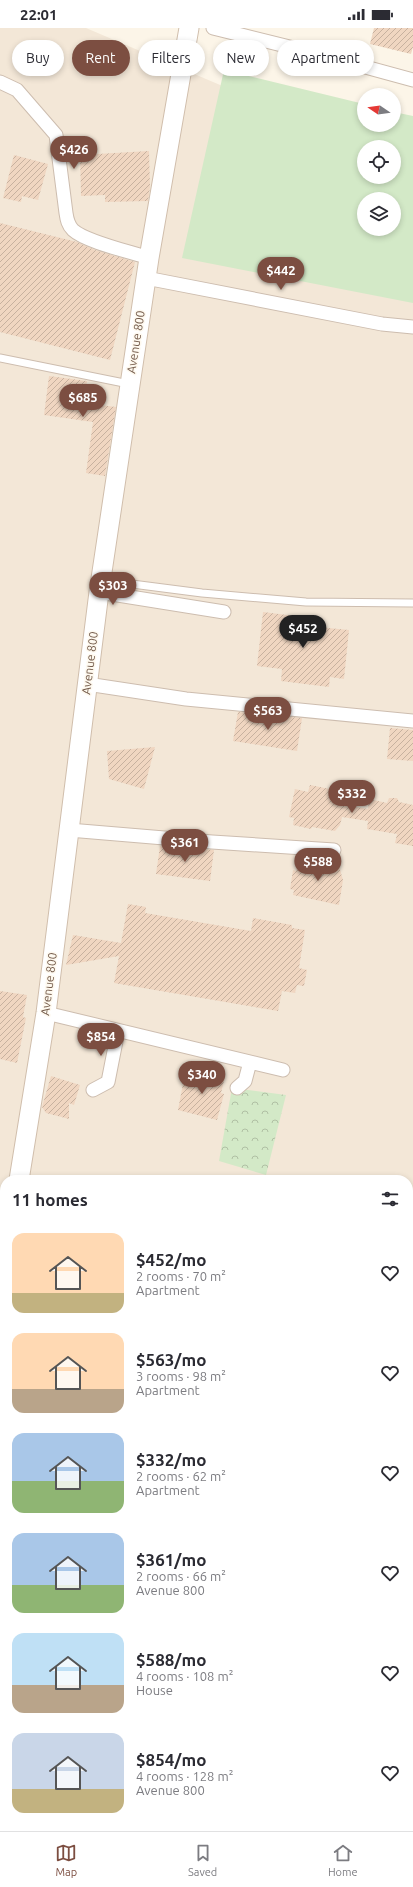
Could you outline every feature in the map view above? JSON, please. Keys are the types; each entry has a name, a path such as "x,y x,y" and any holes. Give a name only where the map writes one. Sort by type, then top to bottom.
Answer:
{"main road":[{"name":"Avenue 800","path":"20,1175 46,1013 87,684 129,384 149,258 189,28"}],"street":[{"path":"213,28 314,53 413,80"},
{"path":"0,82 17,90 56,135 66,213 68,223 72,229 78,234 149,258"},
{"path":"146,278 382,324 413,327"},
{"path":"100,586 224,612"},
{"path":"87,684 186,699 413,721"},
{"path":"69,830 212,842 334,850"},
{"path":"46,1013 283,1070"},
{"path":"93,1090 108,1082 118,1031"},
{"path":"237,1088 245,1081 250,1062"}],"lane":[{"path":"0,358 129,384"},
{"path":"100,586 306,602 412,603"}],"shaded area":[{"path":"0,28 86,28 114,40 72,40 72,76 130,76 130,47 138,50 138,76 199,76 357,143 357,184 401,184 401,173 413,167 413,1175 0,1175"}],"green space":[{"path":"223,76 249,76 357,102 357,132 401,132 401,113 413,116 413,303 182,258"},
{"path":"232,1088 286,1095 266,1175 219,1161"}],"building":[{"path":"374,28 413,28 413,47 411,54 374,45 374,40 371,40"},
{"path":"149,151 150,187 148,201 105,202 105,195 81,196 80,155"},
{"path":"14,155 48,164 38,200 22,196 21,202 3,198"},
{"path":"0,223 77,242 95,250 135,262 110,360 0,332"},
{"path":"49,376 87,381 84,403 116,407 105,476 86,473 93,422 44,415"},
{"path":"263,612 319,619 318,627 349,630 344,679 330,677 329,687 281,681 282,669 257,666"},
{"path":"238,712 302,718 297,751 233,741"},
{"path":"390,728 413,730 413,761 387,759"},
{"path":"155,747 144,789 109,779 107,751"},
{"path":"310,785 340,791 337,804 368,809 369,799 387,803 389,798 397,798 399,802 413,805 413,846 395,843 397,834 367,829 368,821 342,817 340,825 335,831 312,827 311,829 293,825 294,818 289,817 295,789 308,792"},
{"path":"160,846 214,850 210,881 156,874"},
{"path":"299,859 339,866 343,880 339,905 293,895 294,890 290,889 293,870 296,871"},
{"path":"128,904 146,907 145,913 251,931 253,918 292,925 292,928 305,930 299,968 307,970 304,986 297,985 295,993 282,991 278,1011 114,983 119,956 66,965 73,935 121,943"},
{"path":"0,991 27,995 23,1017 26,1018 17,1063 0,1059"},
{"path":"207,1069 218,1072 217,1075 225,1077 221,1093 224,1094 217,1120 178,1110 185,1073 196,1076 197,1074 205,1076"},
{"path":"51,1076 80,1085 74,1105 69,1103 69,1119 46,1113 42,1107"}]}
